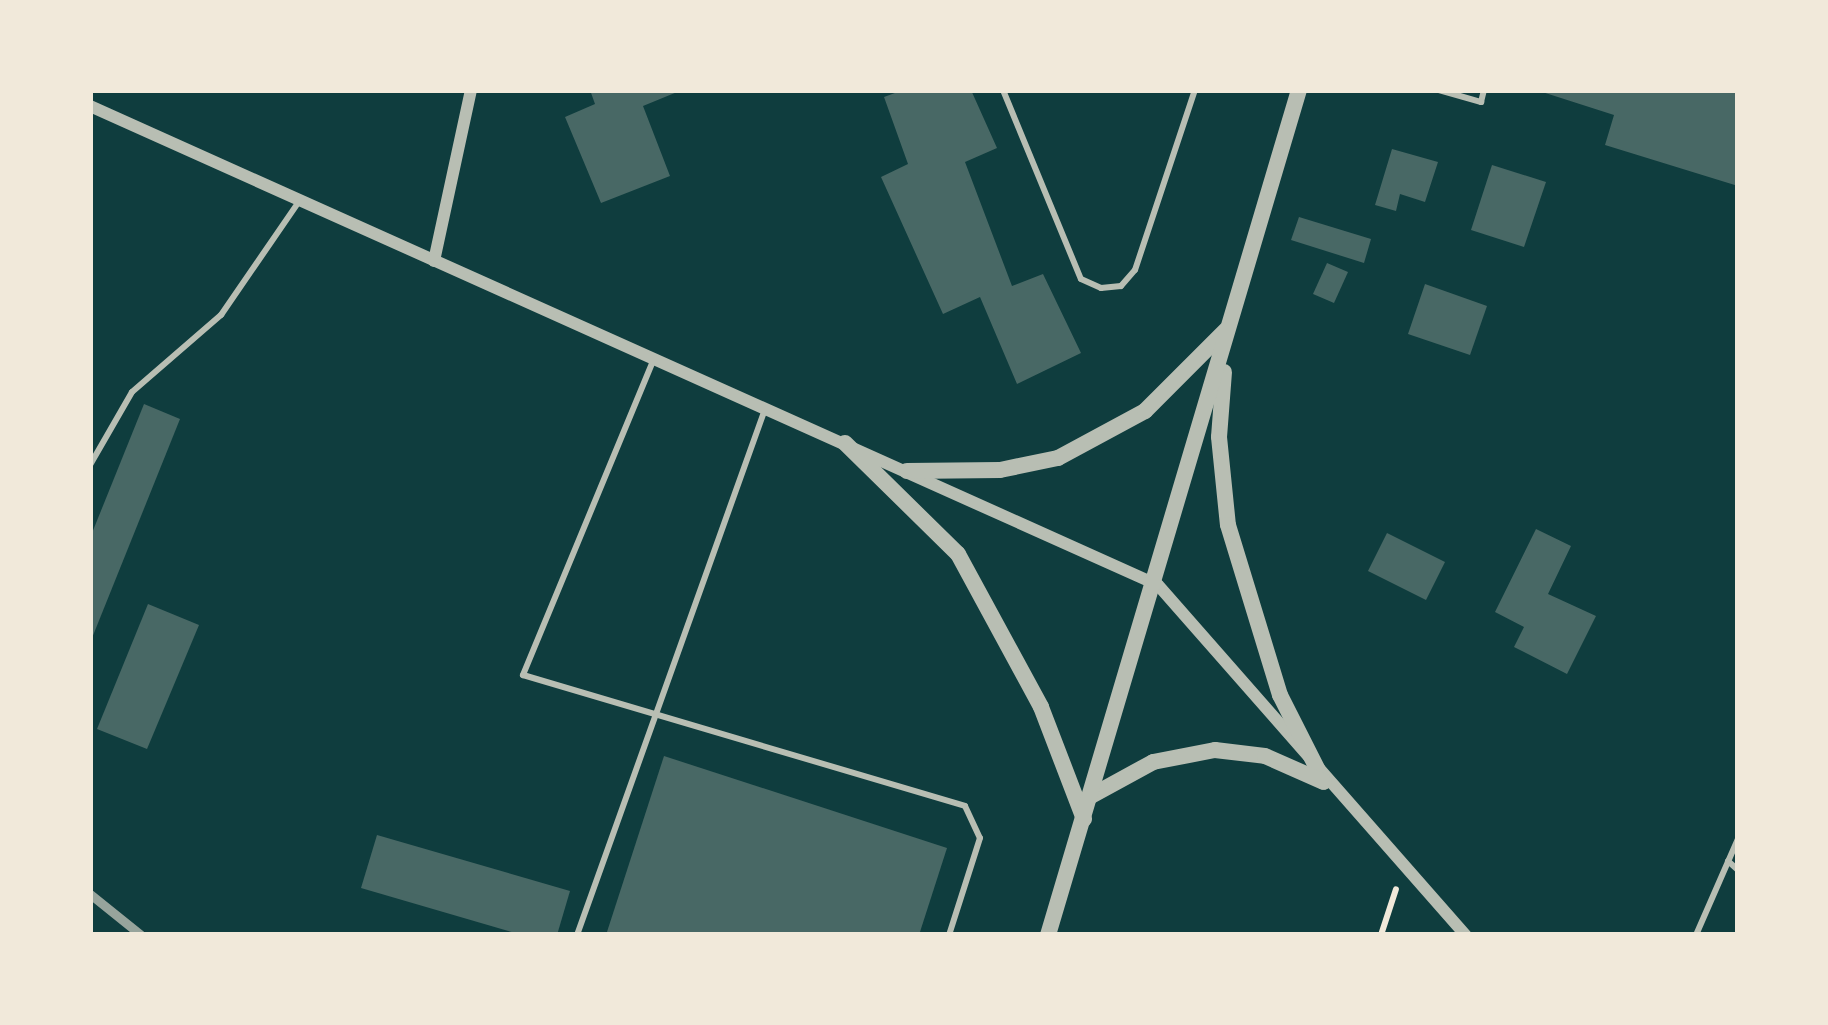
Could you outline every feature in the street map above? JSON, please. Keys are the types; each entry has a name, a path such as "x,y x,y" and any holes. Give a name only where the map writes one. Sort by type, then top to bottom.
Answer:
{"street":[{"path":"434,261 471,90"},
{"path":"1048,935 1158,585 1227,329 1299,90"},
{"path":"90,106 1158,585 1324,782 1465,935"},
{"path":"907,472 1000,470 1058,458 1145,411 1227,329"},
{"path":"1227,329 1219,437 1228,525 1280,695 1324,782"},
{"path":"845,443 958,554 1041,707 1084,820"},
{"path":"1091,796 1153,762 1215,750 1265,756 1324,782"}],"lane":[{"path":"1003,90 1081,279 1101,288 1121,286 1136,270 1196,90"},
{"path":"1439,90 1481,102 1484,90"},
{"path":"90,465 132,392 221,315 298,203"},
{"path":"653,361 524,675 965,806 980,838 949,935"},
{"path":"577,935 766,409"},
{"path":"1696,935 1738,839"},
{"path":"1729,861 1738,870"}],"path":[{"path":"1381,935 1403,869"}],"building":[{"path":"590,90 682,90 643,106 670,176 601,203 565,117 595,104"},
{"path":"903,90 971,90 997,148 965,162 1012,286 1043,274 1081,353 1017,384 980,297 943,314 881,177 908,164 884,97"},
{"path":"1536,90 1738,90 1738,186 1605,145 1614,115"},
{"path":"1392,149 1438,162 1425,202 1400,194 1396,211 1375,205"},
{"path":"1492,165 1546,182 1524,247 1471,230"},
{"path":"1299,217 1371,239 1364,263 1291,240"},
{"path":"1327,263 1348,272 1334,303 1313,294"},
{"path":"1425,284 1487,306 1470,355 1408,334"},
{"path":"144,404 180,419 90,643 90,538"},
{"path":"1536,529 1571,546 1548,594 1596,616 1567,674 1514,647 1524,627 1495,612"},
{"path":"1387,533 1445,562 1426,600 1368,571"},
{"path":"148,604 199,625 147,749 97,729"},
{"path":"664,756 947,848 919,935 606,935"},
{"path":"377,835 570,891 557,935 522,935 361,888"}],"railway":[{"path":"90,894 141,935"}]}
